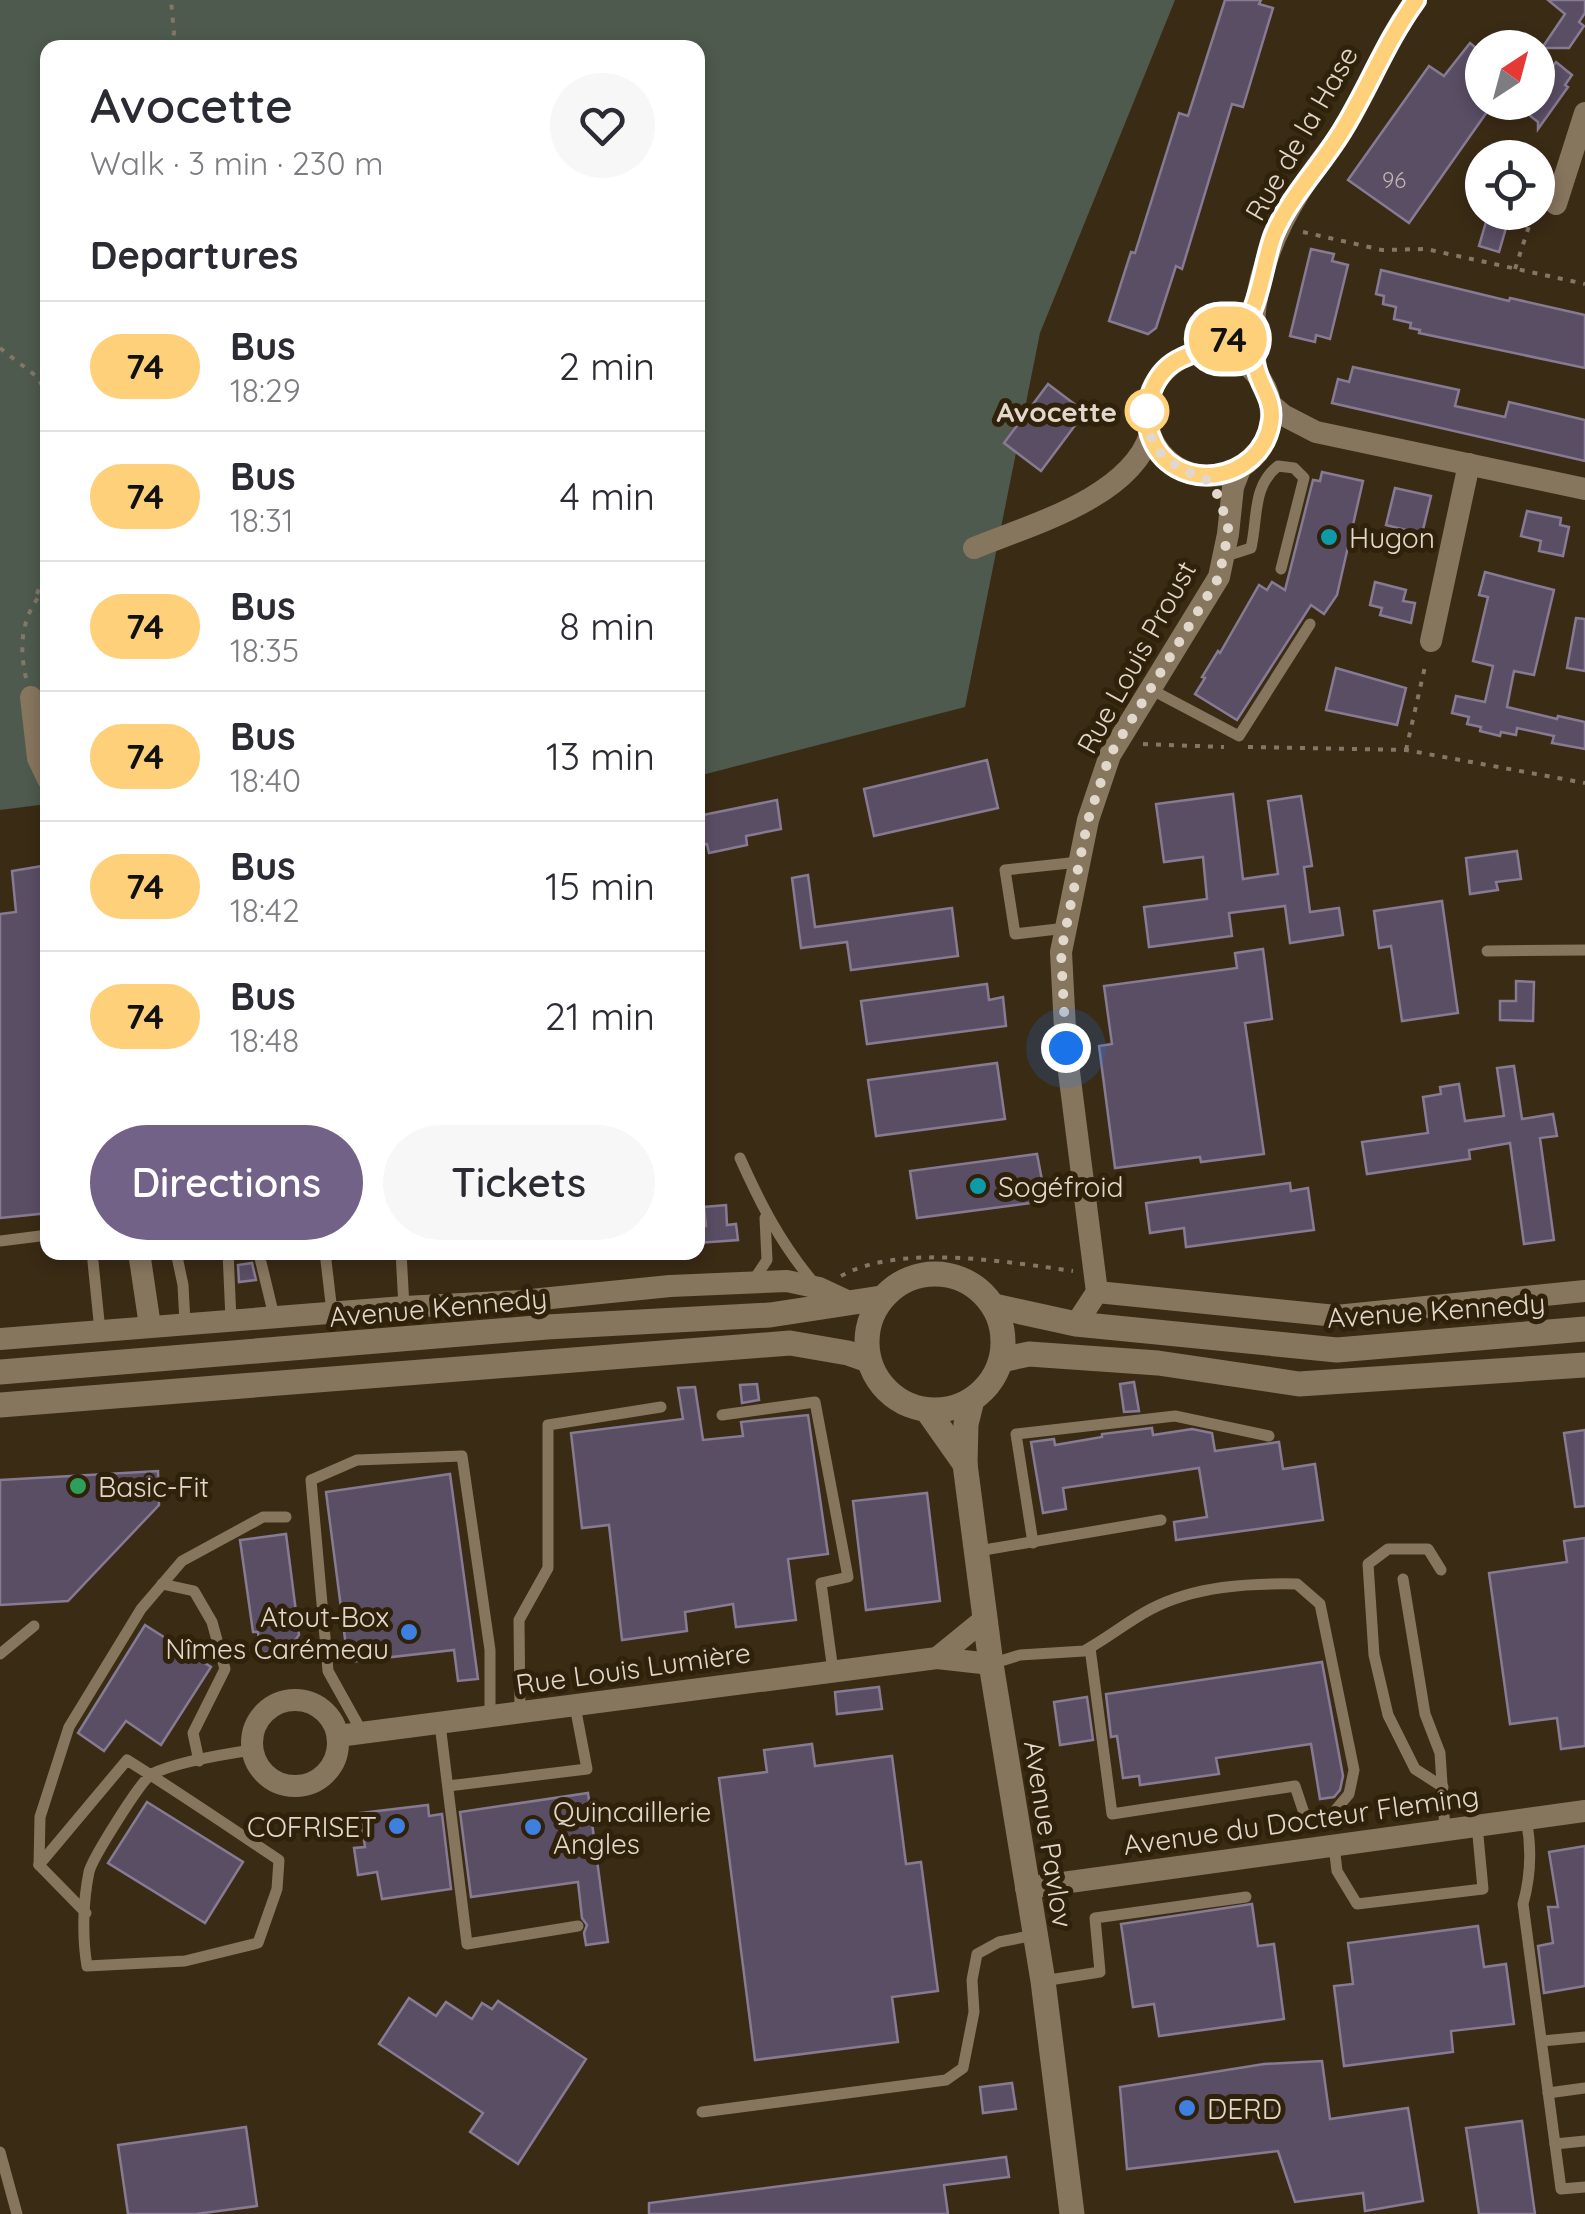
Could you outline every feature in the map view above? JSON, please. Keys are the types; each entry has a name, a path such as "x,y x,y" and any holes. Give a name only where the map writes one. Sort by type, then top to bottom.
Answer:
{"main road":[{"path":"940,1273 961,1278 980,1290 994,1306 1004,1342 1001,1360 985,1390 972,1400 958,1407 926,1410 907,1405 877,1379 868,1360 868,1328 881,1298 898,1284 918,1275 940,1273"},
{"name":"Avenue Kennedy","path":"0,1372 547,1327 770,1316 881,1298"},
{"name":"Avenue Kennedy","path":"994,1306 1076,1324 1337,1350 1585,1329"},
{"path":"0,1406 790,1343 833,1349 868,1360"},
{"path":"1001,1360 1029,1354 1158,1362 1298,1384 1585,1365"},
{"name":"Avenue Pavlov","path":"972,1400 966,1424 965,1464 991,1664 1043,1981 1072,2214"},
{"name":"Avenue Pavlov","path":"926,1410 965,1464"}],"street":[{"name":"Rue de la Hase","path":"1254,304 1274,234 1345,127 1392,33 1416,0"},
{"path":"1556,204 1585,113"},
{"path":"1254,304 1236,335 1204,352 1181,358 1164,371 1152,388 1147,408 1150,435 1161,454 1183,471 1204,477 1240,469 1276,436 1316,432"},
{"path":"1254,304 1251,341 1270,404 1271,426 1263,447"},
{"path":"1204,352 1241,360 1258,374"},
{"path":"1270,404 1316,432 1585,489"},
{"path":"1132,469 1150,435"},
{"path":"974,548 1075,507 1132,469 1172,462"},
{"path":"1431,641 1469,464"},
{"name":"Rue Louis Proust","path":"1096,1283 1066,1048 1061,952 1088,820 1110,755 1219,577 1233,487 1240,469"},
{"path":"1204,477 1217,494 1228,524"},
{"path":"31,697 40,762"},
{"path":"140,1260 150,1326"},
{"path":"0,1339 786,1280 819,1288 849,1302"},
{"path":"1076,1324 1096,1283 1336,1316 1585,1291"},
{"path":"936,1658 986,1618"},
{"name":"Rue Louis Lumière","path":"338,1736 936,1658 991,1664"},
{"path":"288,1700 305,1700 320,1708 332,1720 338,1736 333,1766 310,1785 294,1787 266,1776 256,1764 252,1750 252,1732 260,1717 272,1706 288,1700"},
{"name":"Avenue du Docteur Fleming","path":"1026,1888 1585,1810"}],"lane":[{"path":"1223,557 1251,548 1257,496 1266,476 1278,466 1294,468 1304,478 1281,569"},
{"path":"1152,690 1239,736 1310,624"},
{"path":"1066,928 1015,934 1005,870 1080,862"},
{"path":"1486,951 1585,950"},
{"path":"740,1158 786,1250 819,1288"},
{"path":"753,1282 767,1260 765,1214"},
{"path":"0,1241 40,1236"},
{"path":"93,1260 100,1331"},
{"path":"178,1260 186,1323"},
{"path":"228,1260 231,1320"},
{"path":"260,1260 274,1316"},
{"path":"326,1260 332,1312"},
{"path":"401,1260 404,1307"},
{"path":"722,1415 814,1402 848,1577 820,1583 833,1671"},
{"path":"520,1714 519,1620 548,1568 548,1425 661,1407"},
{"path":"1033,1543 1016,1434 1175,1416 1268,1436"},
{"path":"362,1733 328,1670 311,1480 357,1460 462,1456 490,1650 490,1718"},
{"path":"86,1913 39,1865 40,1816 69,1726 141,1609 182,1561 263,1516 286,1518"},
{"path":"978,1551 1161,1520"},
{"path":"1441,1570 1428,1549 1388,1549 1368,1564 1374,1655 1388,1715 1416,1769 1443,1787"},
{"path":"1403,1579 1425,1714 1440,1753 1445,1830"},
{"path":"991,1664 1020,1656 1090,1648 1151,1609 1179,1598 1245,1583 1297,1584 1320,1604 1354,1770 1349,1794 1333,1814 1305,1816 1295,1786 1112,1814 1090,1648"},
{"path":"162,1584 194,1591 212,1622 225,1669 192,1733 199,1761"},
{"path":"0,1654 34,1626"},
{"path":"448,1786 587,1769 574,1706"},
{"path":"440,1724 467,1944 578,1926"},
{"path":"39,1865 127,1760 150,1774 279,1860 277,1889 258,1943 184,1961 86,1966 83,1946 90,1868 150,1774 252,1750"},
{"path":"1526,1819 1530,1880 1523,1904 1561,2189 1585,2187"},
{"path":"1334,1846 1337,1871 1357,1904 1483,1889 1477,1826"},
{"path":"1043,1981 1100,1972 1095,1918 1246,1896"},
{"path":"702,2112 946,2080 963,2068 974,2012 972,1980 977,1954 999,1942 1035,1936"},
{"path":"1542,2041 1585,2037"},
{"path":"1548,2092 1585,2088"},
{"path":"1555,2144 1585,2141"},
{"path":"0,2152 18,2214"}],"path":[{"path":"170,1 172,40"},
{"path":"1514,268 1532,220 1556,204"},
{"path":"1302,232 1382,250 1426,249 1585,284"},
{"path":"0,348 40,382"},
{"path":"31,697 19,648 40,587"},
{"path":"36,598 40,594"},
{"path":"1406,750 1431,641"},
{"path":"1119,740 1150,745 1230,747"},
{"path":"1249,748 1406,750 1585,783"},
{"path":"819,1288 852,1270 909,1259 976,1258 1096,1283"}],"green space":[{"path":"0,0 1175,0 1040,333 965,707 705,774 705,40 40,40 40,805 0,810"}],"building":[{"path":"1225,0 1261,0 1259,4 1273,8 1243,107 1232,104 1182,269 1176,266 1156,328 1148,334 1109,321 1179,113 1188,116"},
{"path":"1548,0 1585,0 1585,13 1579,22 1584,26 1569,48 1555,48 1554,30 1565,14"},
{"path":"1465,49 1465,120 1481,120 1409,223 1348,180 1429,66 1444,76"},
{"path":"1555,63 1572,75 1555,105"},
{"path":"1484,230 1505,230 1499,252 1479,246"},
{"path":"1311,249 1334,254 1332,261 1348,265 1330,339 1316,335 1315,342 1290,336"},
{"path":"1381,270 1585,315 1585,368 1419,333 1420,330 1410,328 1411,323 1394,319 1396,307 1383,304 1384,296 1376,294"},
{"path":"1353,367 1459,390 1455,406 1505,417 1509,402 1585,420 1585,461 1332,403 1338,379 1349,382"},
{"path":"1048,384 1085,412 1041,471 1004,443"},
{"path":"1322,472 1363,481 1337,595 1324,614 1311,605 1237,720 1195,694 1259,585 1267,590 1272,582 1285,590 1313,480 1320,481"},
{"path":"1395,488 1431,496 1422,534 1386,525"},
{"path":"1527,511 1561,518 1560,525 1569,527 1563,556 1539,551 1541,541 1521,536"},
{"path":"1485,572 1554,590 1534,675 1514,671 1507,707 1585,722 1585,749 1552,743 1554,736 1517,728 1516,735 1480,731 1481,727 1467,724 1469,717 1452,713 1456,696 1485,702 1493,666 1473,661 1488,597 1479,595"},
{"path":"1375,582 1406,590 1403,601 1415,603 1411,623 1380,615 1382,608 1370,605"},
{"path":"1576,618 1585,619 1585,671 1567,668"},
{"path":"1336,668 1406,688 1397,725 1326,710"},
{"path":"987,760 998,808 874,836 864,789"},
{"path":"1233,794 1243,879 1278,874 1268,801 1301,796 1312,866 1304,867 1310,912 1339,908 1343,935 1290,943 1285,906 1229,913 1232,936 1149,947 1144,907 1207,899 1203,857 1164,862 1156,804"},
{"path":"777,800 781,829 746,836 747,845 709,853 705,844 705,815"},
{"path":"1517,851 1521,879 1496,882 1498,890 1470,894 1466,858"},
{"path":"40,866 40,1214 0,1218 0,914 16,912 12,871"},
{"path":"808,875 815,927 952,908 958,956 851,970 847,942 801,948 792,878"},
{"path":"1442,901 1458,1013 1402,1021 1391,946 1379,948 1374,911"},
{"path":"1263,949 1272,1019 1245,1023 1264,1154 1201,1162 1200,1157 1115,1168 1099,1046 1112,1044 1104,986 1237,968 1235,953"},
{"path":"1516,981 1534,982 1533,1021 1500,1020 1500,1001 1516,1001"},
{"path":"987,984 989,1000 1003,997 1006,1026 867,1044 861,1001"},
{"path":"997,1063 1005,1119 876,1136 868,1080"},
{"path":"1514,1066 1522,1119 1553,1114 1557,1136 1540,1138 1554,1240 1524,1244 1510,1143 1469,1150 1470,1159 1367,1174 1362,1142 1428,1133 1423,1097 1441,1094 1440,1087 1459,1084 1465,1121 1504,1116 1497,1068"},
{"name":"Sogéfroid","path":"1037,1154 1046,1201 917,1218 910,1171"},
{"path":"1290,1183 1291,1191 1308,1188 1314,1230 1186,1247 1184,1228 1150,1233 1146,1203"},
{"path":"726,1205 727,1225 736,1224 738,1240 705,1242 705,1207"},
{"path":"252,1263 256,1280 239,1282 238,1265"},
{"path":"1134,1382 1139,1411 1124,1412 1120,1384"},
{"path":"757,1384 759,1400 742,1403 740,1385"},
{"path":"695,1387 703,1440 743,1436 741,1422 808,1415 828,1554 788,1559 796,1620 736,1627 733,1604 685,1612 687,1631 622,1640 609,1525 582,1528 571,1433 683,1419 678,1388"},
{"path":"1152,1428 1153,1435 1192,1429 1212,1433 1215,1451 1279,1442 1283,1469 1315,1464 1323,1520 1176,1540 1174,1522 1207,1517 1199,1468 1063,1488 1066,1509 1043,1513 1031,1442 1054,1439 1055,1445"},
{"path":"1585,1430 1585,1506 1575,1507 1564,1433"},
{"path":"158,1471 159,1505 68,1601 0,1605 0,1480"},
{"path":"450,1474 478,1679 458,1681 454,1650 348,1662 326,1492"},
{"path":"927,1493 940,1601 866,1610 853,1501"},
{"path":"286,1534 299,1635 289,1648 260,1654 258,1632 253,1632 240,1540"},
{"path":"1585,1538 1585,1746 1561,1749 1557,1718 1510,1724 1489,1573 1567,1562 1564,1541"},
{"path":"145,1625 211,1667 161,1745 126,1721 104,1751 78,1733"},
{"path":"1322,1662 1343,1776 1334,1797 1320,1799 1311,1744 1216,1758 1219,1774 1140,1785 1139,1776 1123,1778 1117,1736 1111,1737 1106,1694"},
{"path":"879,1687 882,1709 837,1714 835,1692"},
{"path":"1087,1697 1093,1740 1060,1745 1054,1702"},
{"path":"812,1744 815,1766 892,1756 906,1864 921,1862 938,1991 892,1997 898,2042 755,2060 719,1778 767,1772 764,1750"},
{"path":"588,1793 608,1942 586,1945 587,1925 582,1918 578,1882 471,1897 460,1812"},
{"path":"147,1802 243,1862 205,1923 108,1863"},
{"path":"428,1805 429,1816 442,1814 451,1889 382,1899 377,1872 358,1875 354,1848 365,1847 360,1813"},
{"path":"1585,1846 1585,1986 1544,1993 1538,1946 1553,1943 1548,1907 1558,1907 1549,1852"},
{"path":"1252,1904 1258,1946 1274,1944 1284,2019 1159,2036 1154,2004 1133,2007 1121,1924"},
{"path":"1478,1926 1484,1967 1506,1964 1514,2024 1451,2031 1453,2052 1344,2066 1334,1986 1353,1984 1348,1943"},
{"path":"409,1998 436,2016 446,2002 472,2019 482,2003 492,2009 498,2001 586,2059 518,2164 470,2132 483,2113 379,2044"},
{"path":"1322,2061 1330,2119 1408,2108 1423,2201 1365,2211 1363,2193 1295,2202 1278,2151 1127,2169 1120,2087 1264,2064"},
{"path":"1012,2083 1016,2109 983,2113 980,2087"},
{"path":"1522,2121 1535,2214 1479,2214 1466,2128"},
{"path":"246,2127 257,2206 196,2214 128,2214 118,2145"},
{"path":"1006,2157 1009,2177 944,2185 948,2214 649,2214 649,2203"}],"bus line":[{"name":"74","path":"1251,341 1272,414 1263,447 1240,469 1220,476 1204,477 1183,471 1161,454 1150,435 1147,408 1152,388 1164,371 1181,358 1204,352 1236,335 1254,304 1274,234 1345,127 1392,33 1416,0"}],"place":[{"name":"Avocette","path":"1147,411"},
{"name":"Hugon","path":"1329,537"},
{"name":"Sogéfroid","path":"978,1186"},
{"name":"Basic-Fit","path":"78,1486"},
{"name":"Atout-Box Nîmes Carémeau","path":"409,1632"},
{"name":"COFRISET","path":"397,1826"},
{"name":"Quincaillerie Angles","path":"533,1827"},
{"name":"DERD","path":"1187,2108"}],"route":[{"path":"1066,1048 1061,952 1088,820 1110,755 1219,577 1228,534 1217,494 1204,477 1183,471 1161,454 1150,435 1147,411"}]}
